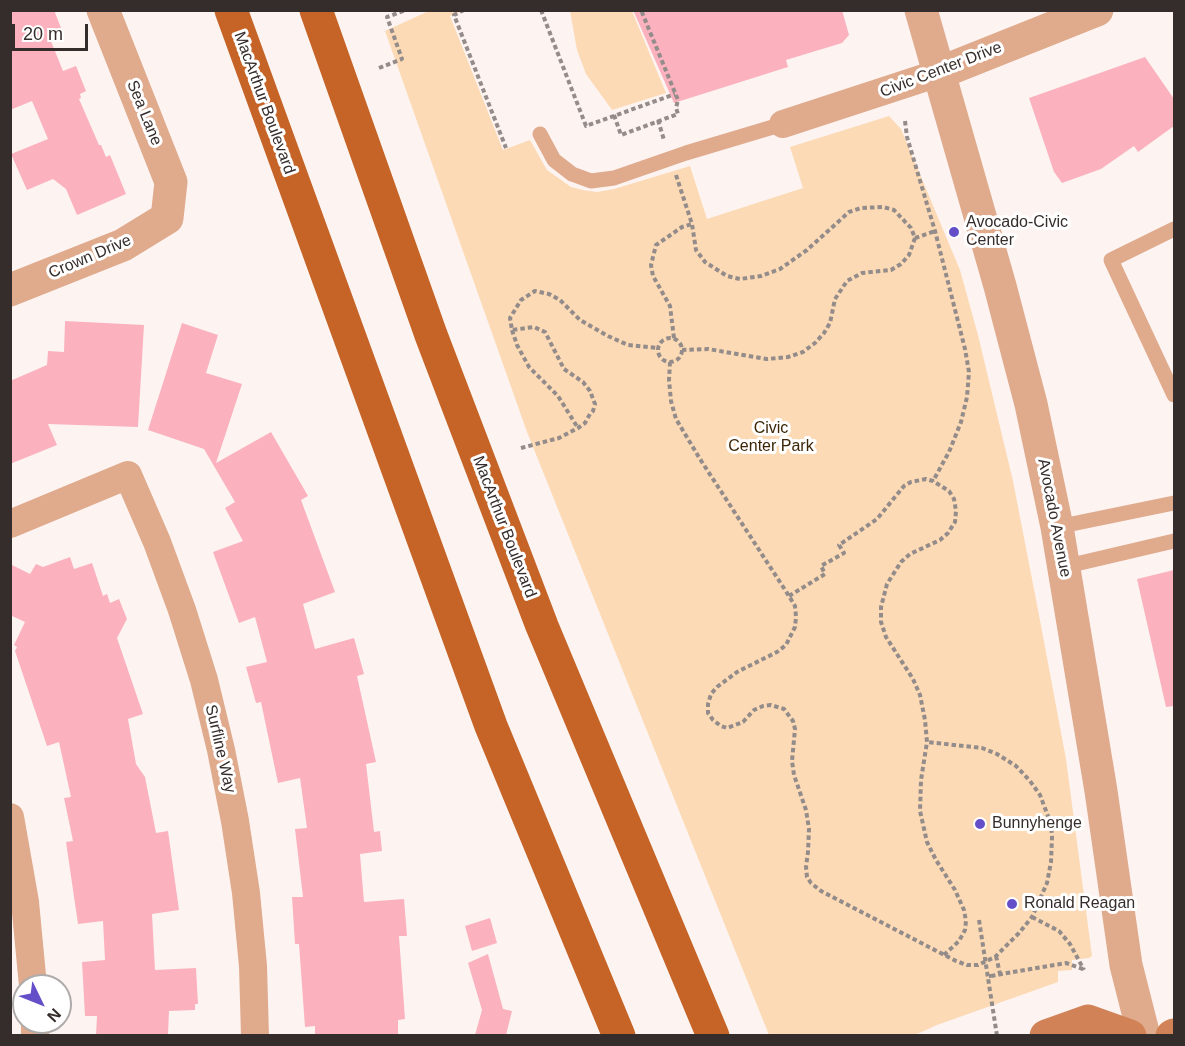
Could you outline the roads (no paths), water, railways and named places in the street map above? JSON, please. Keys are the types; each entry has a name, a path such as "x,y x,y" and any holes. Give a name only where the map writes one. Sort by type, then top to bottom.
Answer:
{"main road":[{"name":"MacArthur Boulevard","path":"231,10 490,726 619,1035"},
{"name":"MacArthur Boulevard","path":"316,10 431,335 542,627 713,1035"},
{"path":"1046,1035 1088,1021 1130,1035"}],"street":[{"name":"Sea Lane","path":"103,10 171,182 167,218"},
{"name":"Avocado Avenue","path":"921,10 1000,286 1031,404 1064,567 1101,791 1126,965 1144,1035"},
{"name":"Civic Center Drive","path":"783,124 939,73 1097,10"},
{"name":"Crown Drive","path":"10,290 123,245 167,218"},
{"name":"Surfline Way","path":"10,524 128,475 157,542 182,610 204,680 221,750 236,821 246,894 253,966 255,1035"},
{"path":"10,817 25,902 32,974"}],"lane":[{"path":"540,134 554,160 572,174 591,181 614,178 686,153 783,124"},
{"path":"1174,229 1111,260 1174,395"},
{"path":"1057,527 1174,503"},
{"path":"1064,567 1174,541"}],"place":[{"name":"Avocado-Civic Center","path":"954,232"},
{"name":"Bunnyhenge","path":"980,824"},
{"name":"Ronald Reagan","path":"1012,904"}],"park label":[{"name":"Civic Center Park","path":"771,438"}]}
